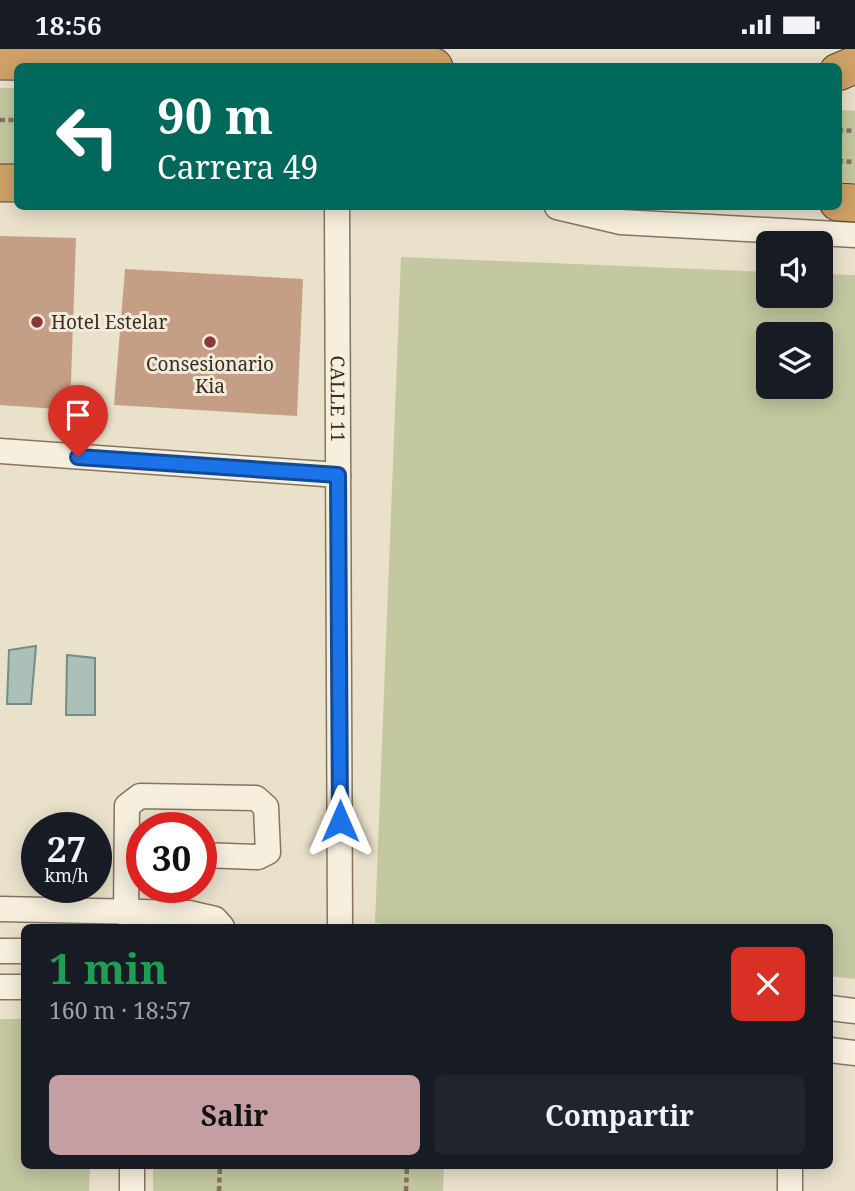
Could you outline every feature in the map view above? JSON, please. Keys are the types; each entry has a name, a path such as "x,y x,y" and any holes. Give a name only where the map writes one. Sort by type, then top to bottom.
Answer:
{"highway":[{"path":"0,61 69,55 156,63"}],"street":[{"name":"CALLE 11","path":"337,210 340,924"},
{"path":"569,210 621,222 855,235"},
{"path":"0,451 338,475"},
{"path":"128,812 127,806 141,796 256,798 266,807 268,852 258,857 217,856"},
{"path":"126,914 127,903"},
{"path":"0,909 126,914 190,913 215,919 219,924"},
{"path":"0,951 21,951"},
{"path":"0,987 21,986"},
{"path":"833,1008 855,1011"},
{"path":"833,1050 855,1053"},
{"path":"132,1169 132,1191"},
{"path":"790,1169 790,1191"}],"path":[{"path":"219,1191 220,1169"},
{"path":"406,1191 407,1169"}],"green space":[{"path":"0,88 14,88 14,164 0,164"},
{"path":"842,110 855,111 855,183 842,182"},
{"path":"401,257 756,272 756,308 833,308 833,274 855,275 855,979 833,976 833,924 375,923"},
{"path":"0,1019 21,1019 21,1169 90,1169 89,1191 0,1191"},
{"path":"153,1169 444,1169 443,1191 153,1191"}],"water":[{"path":"36,646 31,704 7,704 9,650"},
{"path":"67,655 95,658 95,715 66,715"}],"building":[{"name":"Hotel Estelar","path":"0,236 76,238 70,410 0,405"},
{"name":"Consesionario Kia","path":"125,269 303,279 297,416 114,405"}],"place":[{"name":"Hotel Estelar","path":"37,322"},
{"name":"Consesionario Kia","path":"210,342"}],"route":[{"path":"78,457 338,475 340,821"}]}
